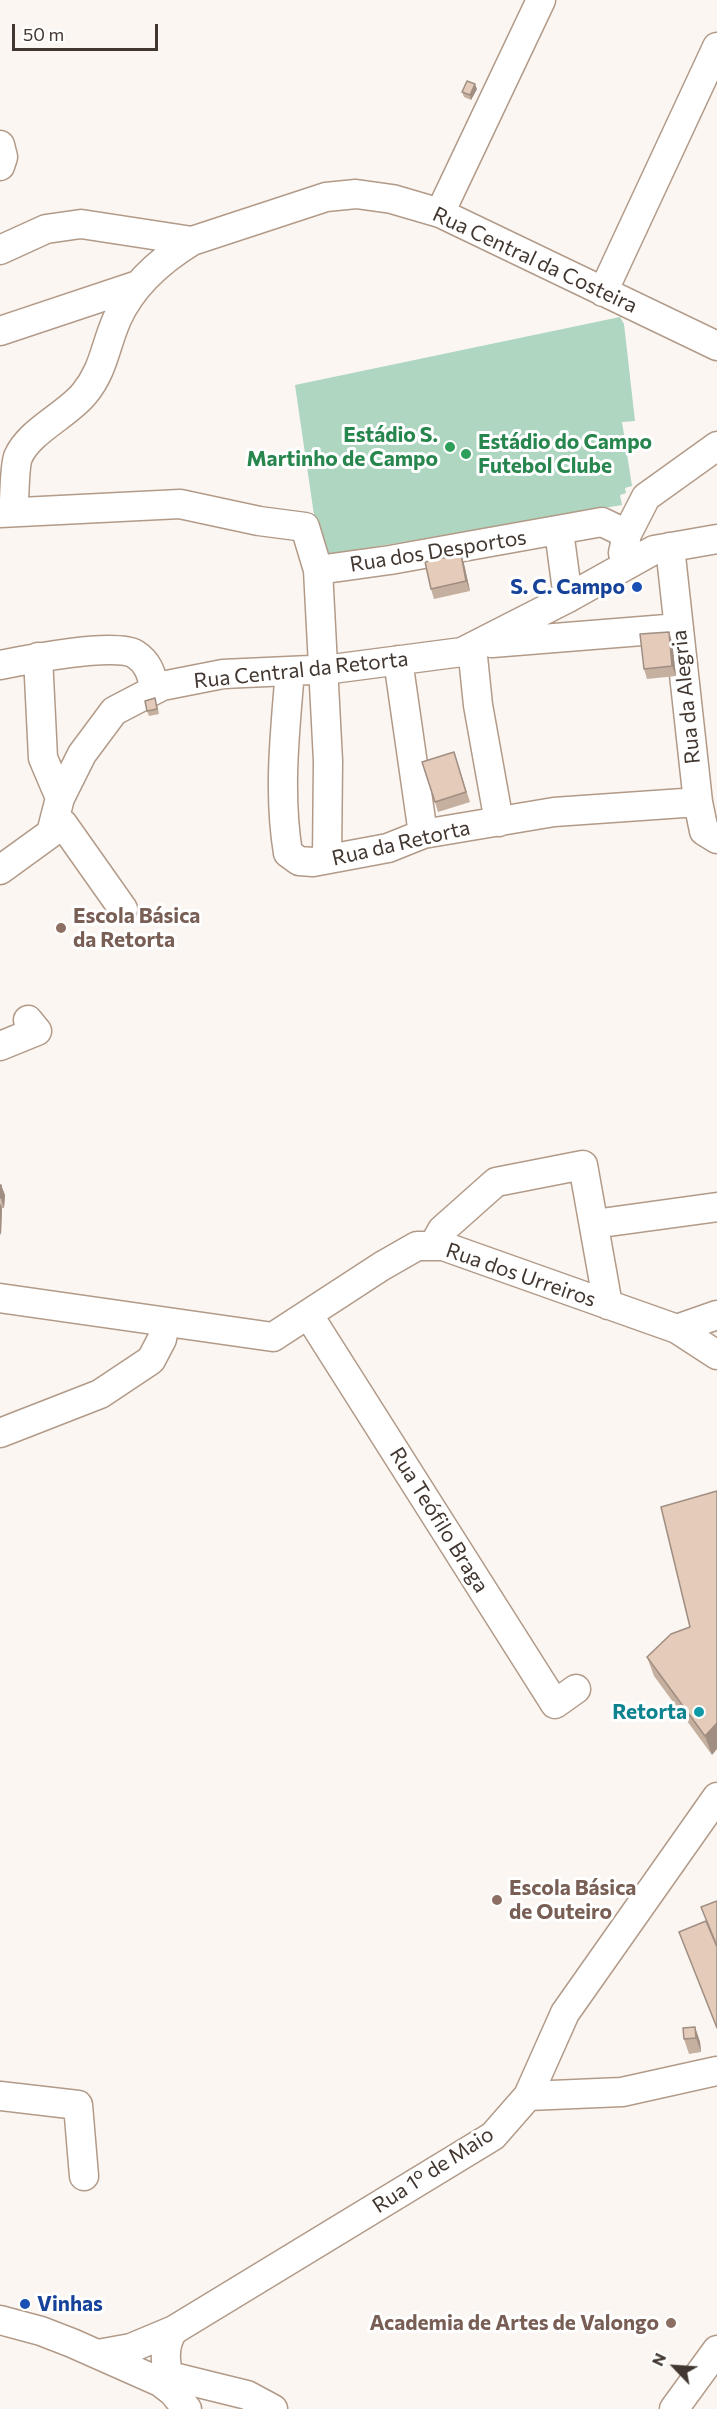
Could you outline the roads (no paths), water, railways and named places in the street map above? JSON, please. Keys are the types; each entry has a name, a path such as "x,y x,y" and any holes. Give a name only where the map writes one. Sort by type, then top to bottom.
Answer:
{"street":[{"path":"440,213 541,0"},
{"path":"603,292 717,47"},
{"path":"0,146 3,157 0,166"},
{"name":"Rua Central da Costeira","path":"0,250 46,230 81,224 192,241 326,197 356,194 392,199 440,213 717,346"},
{"path":"192,241 169,255 138,285 117,319 100,372 83,396 35,435 18,458 7,512 180,504 258,521 305,527 318,570 328,761 327,859"},
{"path":"0,331 138,285"},
{"path":"624,567 623,553 627,534 646,497 717,446"},
{"name":"Rua dos Desportos","path":"318,570 602,522 627,534"},
{"path":"559,531 568,598"},
{"name":"Rua Central da Retorta","path":"0,870 51,833 57,808 82,754 114,711 155,689 223,674 323,669 462,652 568,598 654,549 717,539"},
{"name":"Rua da Alegria","path":"670,547 698,802 704,831 717,839"},
{"name":"Rua Central da Retorta","path":"475,646 679,628"},
{"path":"475,646 478,705 499,822"},
{"path":"0,665 38,657 113,650 133,653 148,666 155,689"},
{"path":"38,657 43,758 57,808 63,824 123,909"},
{"path":"398,660 423,834"},
{"name":"Rua da Retorta","path":"290,671 283,772 285,834 288,853 299,861 313,862 388,848 423,834 554,812 698,802"},
{"path":"0,1046 37,1031 28,1020"},
{"path":"433,1246 442,1230 496,1182 583,1165 608,1305"},
{"path":"594,1224 717,1207"},
{"name":"Rua dos Urreiros","path":"0,1298 273,1337 417,1246 443,1246 677,1329 717,1355"},
{"name":"Rua Teófilo Braga","path":"308,1314 555,1704 576,1689"},
{"path":"677,1329 717,1316"},
{"path":"0,1433 100,1394 151,1360 162,1339 165,1323"},
{"name":"Rua 1º de Maio","path":"160,2380 167,2343 174,2330 493,2136 528,2096 565,2013 717,1797"},
{"path":"528,2096 622,2092 717,2071"},
{"path":"0,2096 78,2105 84,2176"},
{"path":"0,2320 41,2331 160,2380 247,2395 273,2409"},
{"path":"674,2409 717,2350"},
{"path":"239,2409 264,2409"}],"place":[{"name":"Estádio S. Martinho de Campo","path":"450,447"},
{"name":"Estádio do Campo Futebol Clube","path":"466,454"},
{"name":"S. C. Campo","path":"637,587"},
{"name":"Escola Básica da Retorta","path":"61,928"},
{"name":"Retorta","path":"699,1712"},
{"name":"Escola Básica de Outeiro","path":"497,1900"},
{"name":"Vinhas","path":"25,2304"},
{"name":"Academia de Artes de Valongo","path":"671,2323"}]}
